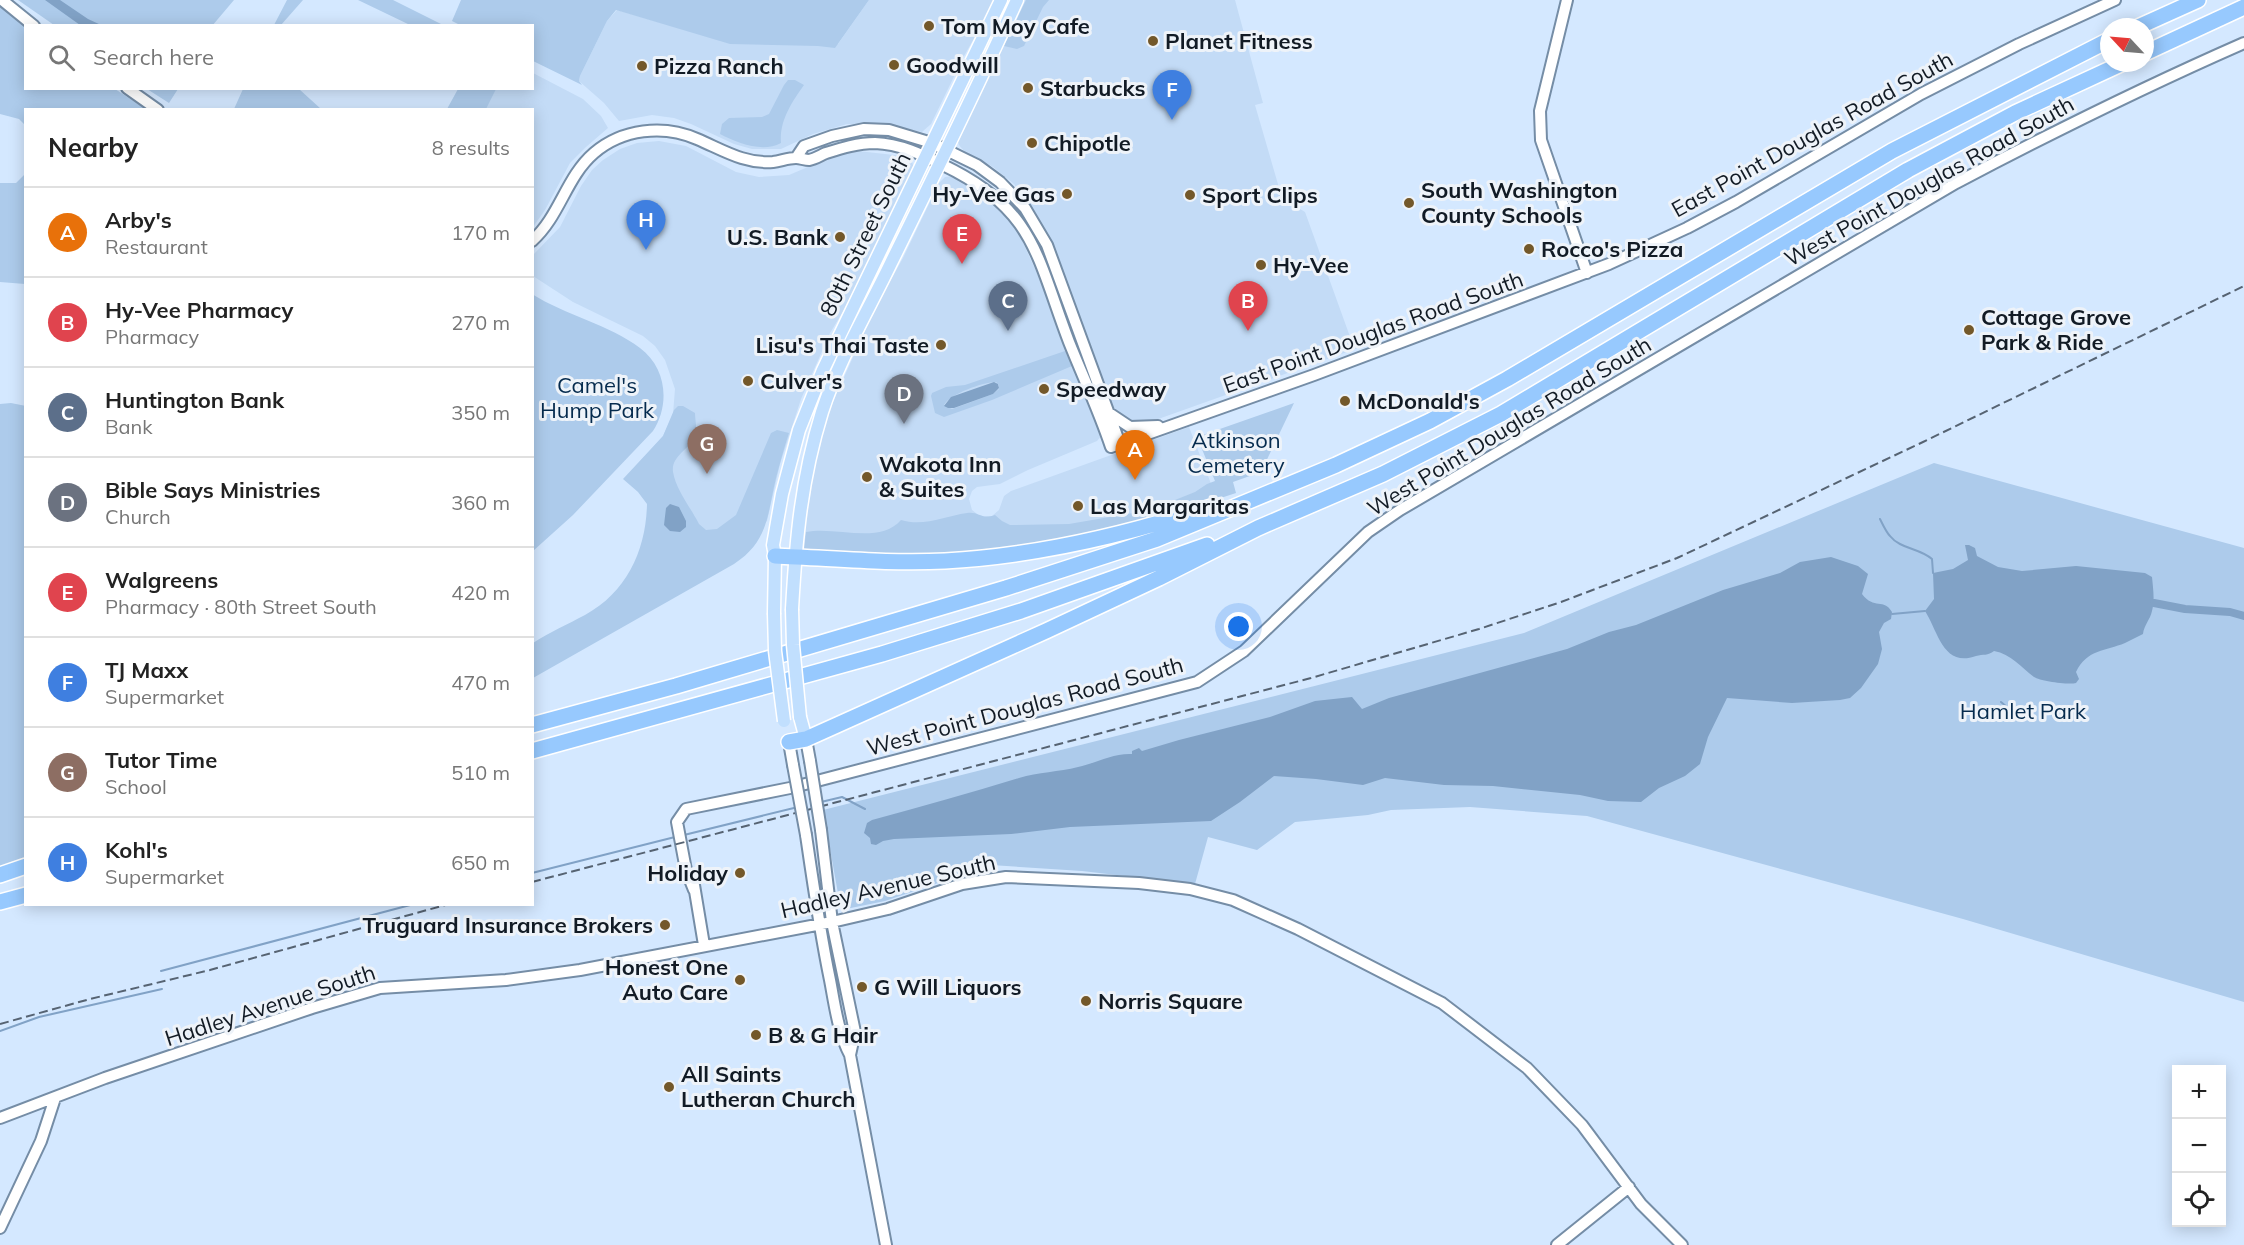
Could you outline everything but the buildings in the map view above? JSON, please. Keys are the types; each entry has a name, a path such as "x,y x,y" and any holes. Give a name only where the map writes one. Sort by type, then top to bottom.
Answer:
{"highway":[{"path":"2154,20 2198,0"},
{"path":"2154,49 2244,7"},
{"path":"534,724 676,686 1006,588 1157,539 1336,465 1430,421 1507,379 1892,151 2100,45"},
{"path":"789,742 806,739 1067,621 1258,528 1383,474 1501,414 1908,170 2015,113 2104,72"},
{"path":"775,556 936,561 1044,550 1105,538 1153,525 1336,465"},
{"path":"534,750 946,634 1113,580 1258,528"},
{"path":"0,875 24,867"},
{"path":"0,902 24,896"}],"main road":[{"name":"80th Street South","path":"789,742 784,720 776,651 773,545 782,494 803,417 823,370 1001,0"},
{"name":"80th Street South","path":"806,739 800,717 792,645 796,539 805,481 827,398 849,344 889,268 1017,0"}],"street":[{"path":"2,0 32,24"},
{"path":"1567,0 1540,111 1541,140 1587,273"},
{"name":"East Point Douglas Road South","path":"1115,445 1587,273 1687,228 1921,94 2019,44 2115,0"},
{"name":"West Point Douglas Road South","path":"704,945 694,890 686,870 677,822 686,809 790,788 1197,682 1244,651 1368,532 1400,510 1956,183 2152,84 2244,43"},
{"path":"130,90 155,108"},
{"path":"796,158 804,146 838,134 864,129 902,133 932,143 992,175 1018,200 1036,224 1049,251 1109,413 1115,445"},
{"path":"534,239 546,227 583,164 607,144 625,135 647,131 669,131 689,136 746,160 772,162 796,158 809,160 844,148 875,143 895,146 926,157 966,176 992,193 1024,229 1037,255 1115,445"},
{"path":"1109,413 1122,423 1133,427 1176,424"},
{"path":"806,739 821,830 832,922 855,1032 850,1055"},
{"path":"789,742 806,834 819,925 841,1038 850,1055 886,1245"},
{"name":"Hadley Avenue South","path":"0,1119 105,1078 312,1008 380,988 506,980 580,970 819,925 888,909 962,884 1006,877 1049,877 1172,886 1233,900 1298,929 1442,1003 1527,1068 1582,1125 1641,1204 1682,1245"},
{"path":"0,1228 41,1141 55,1098"},
{"path":"1557,1245 1629,1187"}],"shaded area":[{"path":"45,0 60,0 99,24 79,24"},
{"path":"869,0 996,0 964,56 931,124 922,132 889,126 847,124 813,134 781,149 752,149 734,144 674,118 652,115 619,121 604,103 579,81 607,21 617,10 733,44 838,44"},
{"path":"1022,0 1235,0 1263,103 1255,105 1282,198 1305,212 1353,345 1361,347 1147,423 1135,424 1113,410 1042,226 1014,184 993,167 964,151 957,139"},
{"path":"534,74 583,99 601,116 608,128 570,163 534,226 534,108 473,108 482,90 534,90"},
{"path":"659,141 686,146 736,172 759,177 789,175 841,153 858,151 903,156 912,162 914,168 856,290 830,333 801,399 780,464 767,521 701,565 636,466 663,436 673,414 675,389 665,360 655,346 643,336 573,302 534,277 534,254 560,227 592,170 620,149 637,143"},
{"path":"954,176 994,200 1017,229 1049,300 1102,435 1097,441 1000,484 977,487 972,491 969,499 972,510 981,517 992,516 999,510 1004,496 1011,491 1189,427 1215,494 1083,528 804,550 802,548 805,504 832,404 875,308 903,258 939,183 945,177"},
{"path":"994,382 999,388 993,394 954,408 944,406 951,397"},
{"path":"670,504 679,507 686,521 686,527 680,532 670,531 664,525 666,508"},
{"path":"1965,545 1975,548 1977,556 1998,567 2022,571 2076,566 2145,573 2152,577 2154,598 2151,614 2143,634 2091,655 2080,664 2076,672 2079,679 2076,683 2054,682 2034,677 2011,658 1994,651 1965,658 1956,657 1943,646 1925,611 1934,599 1933,573 1953,569 1968,560"},
{"path":"1831,557 1858,566 1868,574 1862,594 1871,602 1886,606 1892,612 1891,619 1884,623 1879,632 1882,649 1878,664 1861,688 1850,698 1840,700 1792,703 1727,698 1708,737 1700,764 1685,776 1659,788 1641,802 1608,801 1580,795 1493,786 1444,785 1385,778 1363,785 1274,776 1211,821 1070,827 1011,834 894,839 876,845 871,844 870,838 864,833 867,823 872,820 1026,776 1071,769 1111,757 1132,754 1132,751 1139,748 1142,751 1270,717 1315,701 1352,697 1362,709 1389,698 1567,649 1609,632 1636,625 1723,590 1780,573 1800,562"}],"green space":[{"path":"18,0 234,0 214,24 53,24"},
{"path":"287,0 303,0 282,24 275,24"},
{"path":"358,0 393,0 441,24 408,24"},
{"path":"461,0 869,0 835,48 730,44 616,10 607,21 580,76 579,81 582,85 534,61 534,24 458,24 452,21"},
{"path":"1026,0 1049,0 1043,7 1024,46 1017,49 1004,46"},
{"path":"0,6 24,26 24,90 117,90 144,108 24,108 24,124 19,119 0,114"},
{"path":"788,80 795,80 804,85 784,119 781,143 758,147 720,134 722,124 729,118 762,117 769,114"},
{"path":"149,90 177,90 169,103"},
{"path":"243,90 300,90 320,108 234,108"},
{"path":"457,90 496,90 486,108 448,108"},
{"path":"24,175 24,284 0,282 0,183 16,183"},
{"name":"Camel's Hump Park","path":"534,295 615,333 640,348 656,366 663,387 662,410 653,431 573,515 534,550"},
{"path":"1065,351 1072,366 992,400 944,417 935,413 932,393 946,387 965,385","holes":["996,382 999,389 993,394 955,408 944,405 953,397 975,386"]},
{"name":"Atkinson Cemetery","path":"1294,403 1261,472 1233,482 1236,493 1199,505 1084,536 1006,550 913,556 804,550 806,532 881,532 901,520 926,522 971,513 986,517 995,515 1010,525 1069,524 1150,510 1195,492 1215,481 1197,437"},
{"path":"0,404 24,406 24,861 0,867"},
{"path":"678,406 683,406 695,413 695,434 692,442 677,457 673,472 684,499 699,524 706,530 717,529 736,515 771,433 777,430 789,433 765,526 760,536 754,546 734,564 534,677 534,642 600,606 623,582 631,568 643,538 647,504 638,492 623,479 663,436"},
{"name":"Hamlet Park","path":"1934,463 2244,548 2244,1002 1963,919 1587,816 1470,807 1391,810 1368,815 1295,822 1257,850 1208,837 1195,884 1082,871 991,865 885,901 841,910 823,810 1524,633"}],"waterway":[{"path":"1880,519 1894,540 1932,559 1933,573"},
{"path":"2154,603 2185,609 2230,612 2244,616"},
{"path":"1892,614 1925,611"},
{"path":"2001,702 2007,707"},
{"path":"821,802 842,797 865,809"},
{"path":"684,835 798,807"},
{"path":"534,872 675,837"},
{"path":"161,971 406,906"},
{"path":"0,1031 39,1017 162,989"}],"railway":[{"path":"534,881 1311,678 1479,629 1561,602 1677,558 1923,442 2244,286"},
{"path":"0,1024 210,970 442,906"}],"place":[{"name":"Tom Moy Cafe","path":"929,26"},
{"name":"Planet Fitness","path":"1153,41"},
{"name":"Goodwill","path":"894,65"},
{"name":"Pizza Ranch","path":"642,66"},
{"name":"Starbucks","path":"1028,88"},
{"name":"TJ Maxx","path":"1172,120"},
{"name":"Chipotle","path":"1032,143"},
{"name":"Hy-Vee Gas","path":"1067,194"},
{"name":"Sport Clips","path":"1190,195"},
{"name":"South Washington County Schools","path":"1409,203"},
{"name":"U.S. Bank","path":"840,237"},
{"name":"Rocco's Pizza","path":"1529,249"},
{"name":"Kohl's","path":"646,250"},
{"name":"Walgreens","path":"962,264"},
{"name":"Hy-Vee","path":"1261,265"},
{"name":"Cottage Grove Park & Ride","path":"1969,330"},
{"name":"Huntington Bank","path":"1008,331"},
{"name":"Hy-Vee Pharmacy","path":"1248,331"},
{"name":"Lisu's Thai Taste","path":"941,345"},
{"name":"Culver's","path":"748,381"},
{"name":"Speedway","path":"1044,389"},
{"name":"McDonald's","path":"1345,401"},
{"name":"Bible Says Ministries","path":"904,424"},
{"name":"Tutor Time","path":"707,474"},
{"name":"Wakota Inn & Suites","path":"867,477"},
{"name":"Arby's","path":"1135,480"},
{"name":"Las Margaritas","path":"1078,506"},
{"name":"Holiday","path":"740,873"},
{"name":"Truguard Insurance Brokers","path":"665,925"},
{"name":"Honest One Auto Care","path":"740,980"},
{"name":"G Will Liquors","path":"862,987"},
{"name":"Norris Square","path":"1086,1001"},
{"name":"B & G Hair","path":"756,1035"},
{"name":"All Saints Lutheran Church","path":"669,1087"}]}
